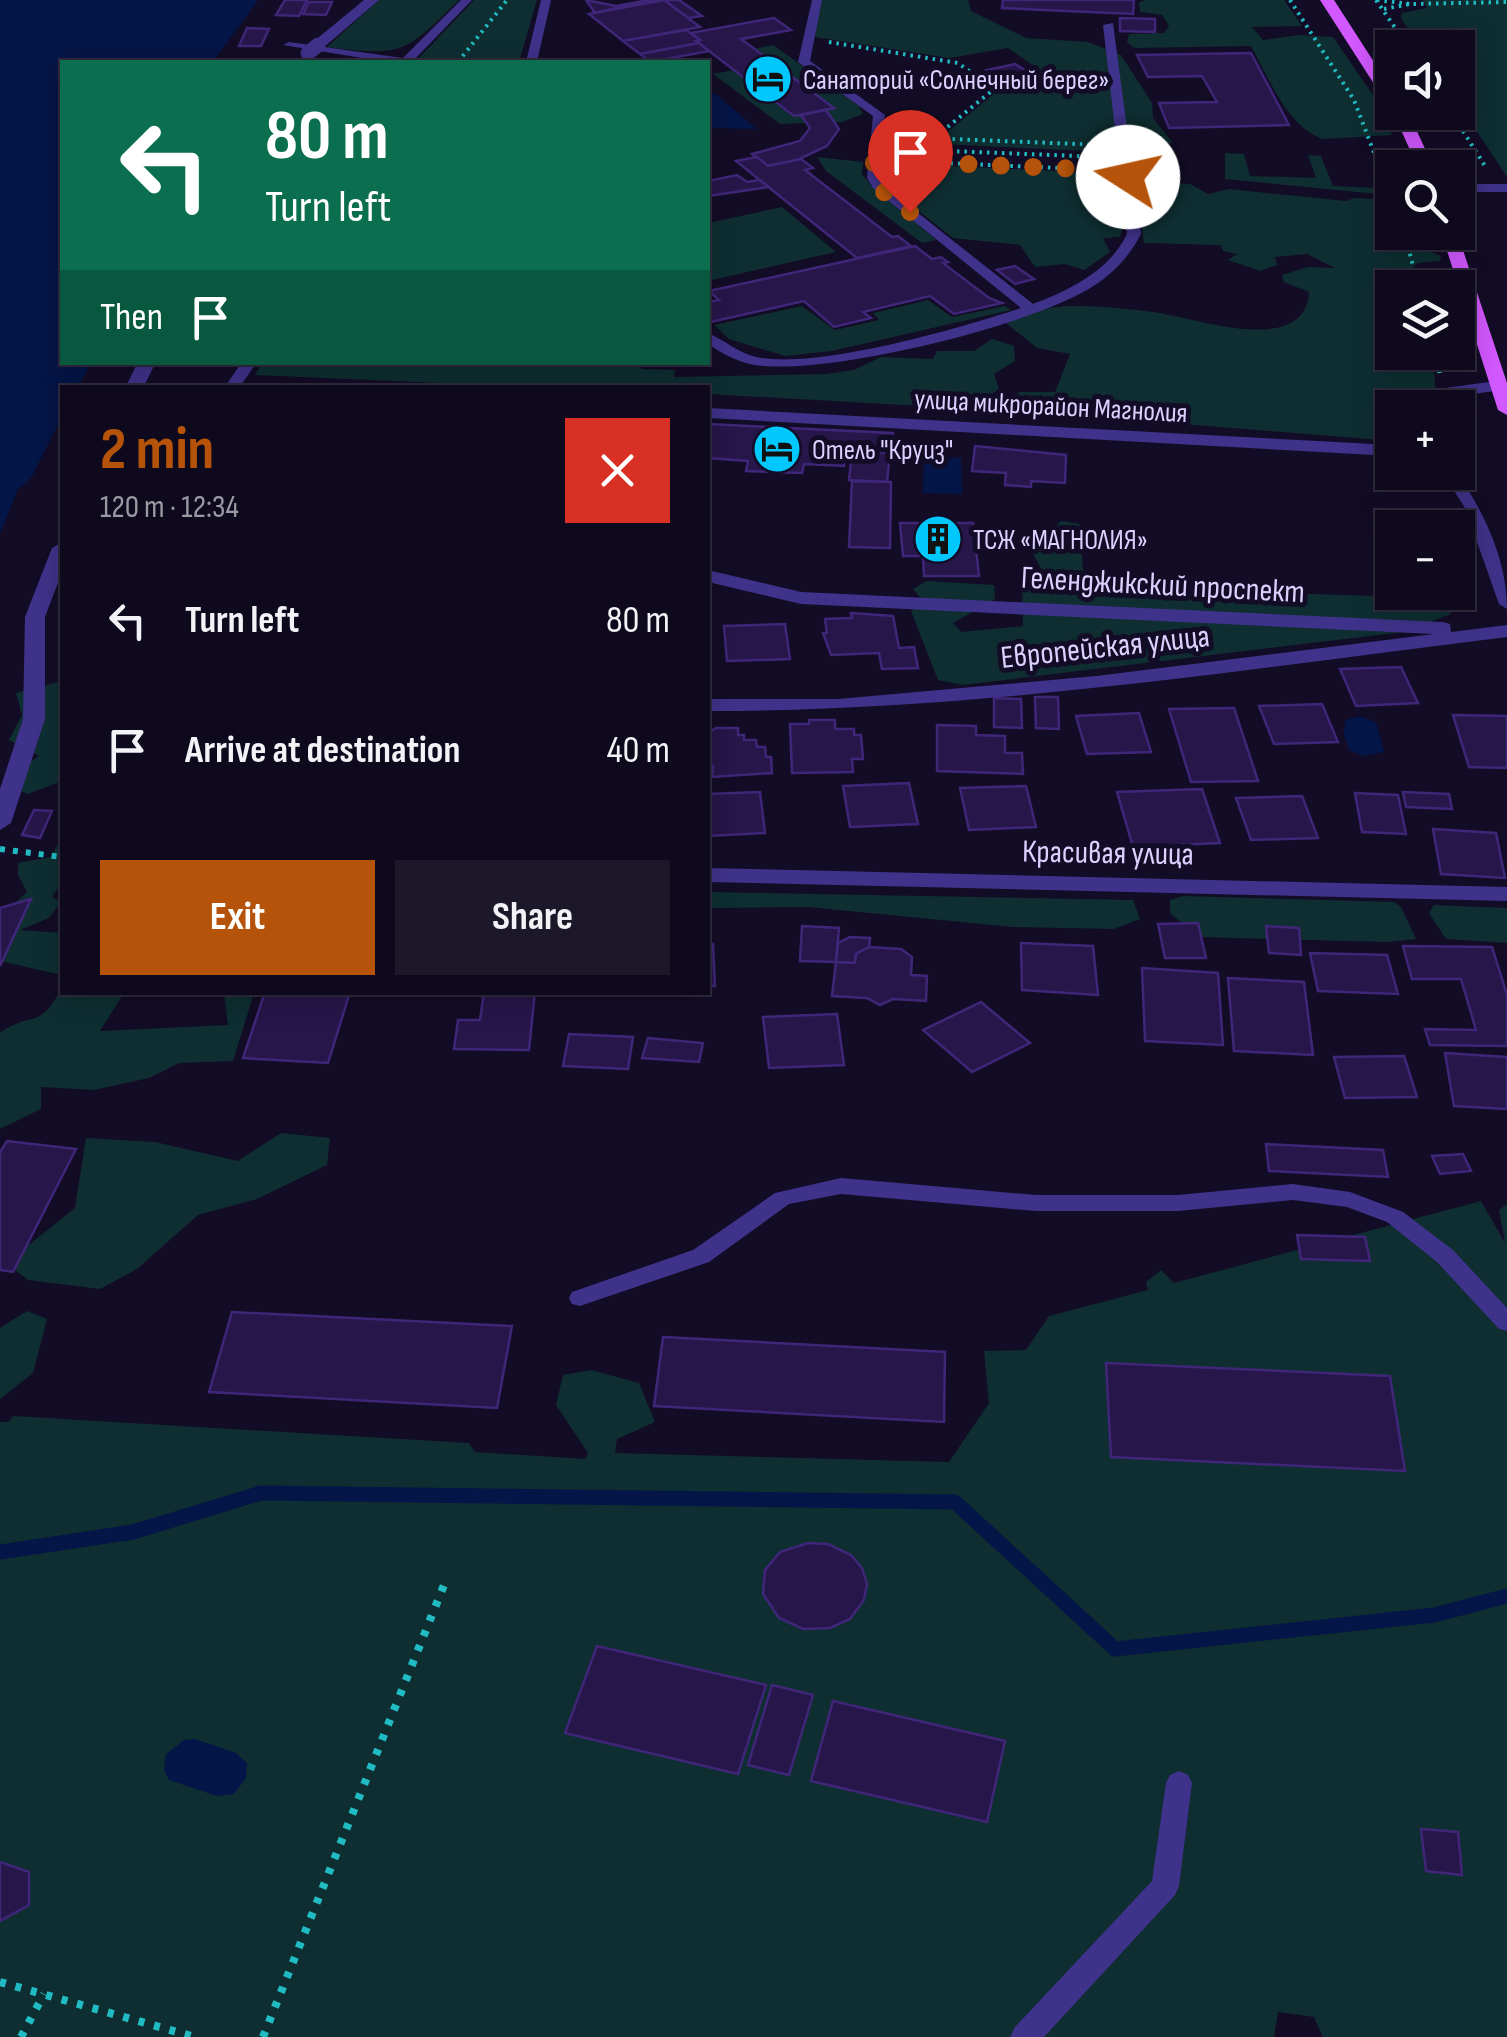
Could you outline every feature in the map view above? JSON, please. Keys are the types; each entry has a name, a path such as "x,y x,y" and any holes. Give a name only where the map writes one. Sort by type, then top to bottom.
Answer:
{"main road":[{"path":"1327,0 1375,75"},
{"path":"1455,250 1507,410"}],"street":[{"path":"309,53 372,0"},
{"path":"1456,390 1502,386"},
{"name":"улица микрорайон Магнолия","path":"710,413 1375,450"},
{"path":"0,823 34,719 35,618 60,553"},
{"name":"Геленджикский проспект","path":"710,576 801,598 1502,632"},
{"name":"Европейская улица","path":"710,706 838,705 1096,682 1502,632"},
{"name":"Красивая улица","path":"710,876 1507,894"}],"lane":[{"path":"408,60 467,0"},
{"path":"531,60 546,0"},
{"path":"817,0 804,62 879,116 873,178 879,188 1030,308"},
{"path":"710,338 738,356 762,362 797,363 938,336 1030,308 1087,284 1128,248 1134,234 1109,25"},
{"path":"289,45 392,60"},
{"path":"1475,188 1503,188"},
{"path":"1462,490 1473,508 1507,604"},
{"path":"580,1298 701,1256 783,1198 841,1186 1036,1203 1178,1204 1293,1192 1350,1200 1394,1218 1445,1256 1507,1323"},
{"path":"1025,2037 1165,1886 1179,1782"}],"path":[{"path":"460,60 508,0"},
{"path":"1290,0 1354,100 1375,155"},
{"path":"1376,0 1410,4 1507,2"},
{"path":"1376,0 1397,30"},
{"path":"1384,10 1410,4"},
{"path":"808,39 958,63 994,89 934,138"},
{"path":"1463,130 1503,188"},
{"path":"876,148 934,138 1125,158"},
{"path":"876,148 1125,158"},
{"path":"876,148 1125,158"},
{"path":"0,849 60,857"},
{"path":"262,2037 444,1586"},
{"path":"0,1982 195,2037"},
{"path":"22,2037 44,1994"}],"green space":[{"path":"379,0 459,0 414,41 402,47 373,51 327,47"},
{"path":"474,0 537,0 520,60 417,60"},
{"path":"820,0 968,0 971,11 1026,38 1088,42 1121,55 1152,103 1153,118 1173,143 1108,142 1106,152 941,144 944,135 996,92 1051,78 1008,48 949,58 815,37"},
{"path":"1284,0 1302,26 1252,27 1263,40 1300,35 1333,37 1375,98 1375,130 1390,130 1392,135 1323,139 1310,133 1280,99 1251,46 1134,48 1127,42 1129,34 1164,33 1169,26 1162,15 1140,12 1139,3"},
{"path":"1423,0 1507,0 1507,177 1475,129 1475,30 1409,30 1402,13 1427,8"},
{"path":"773,45 859,106 863,114 842,122 780,124 713,74 734,70 794,116 833,108 754,49"},
{"path":"1225,153 1244,154 1250,176 1316,178 1308,155 1321,156 1333,186 1375,188 1375,194 1225,179"},
{"path":"817,157 863,162 862,174 871,185 936,240 922,243 826,171"},
{"path":"890,163 1119,174 1124,222 1120,237 1103,238 1110,252 1084,270 1065,264 1035,267 1020,245 953,238 887,186 881,171"},
{"path":"1147,181 1190,184 1208,194 1229,189 1346,201 1375,199 1375,250 1426,250 1441,256 1440,261 1418,263 1410,270 1375,270 1375,370 1434,371 1436,390 1375,390 1375,440 1023,411 1007,402 1019,392 1055,392 1070,354 1037,348 1006,323 1045,309 1088,306 1153,312 1219,326 1268,329 1289,324 1303,312 1309,292 1284,282 1282,275 1308,267 1335,268 1307,254 1275,257 1277,265 1260,271 1228,260 1237,254 1223,251 1221,245 1144,243 1137,193"},
{"path":"782,207 836,252 710,281 710,223"},
{"path":"928,300 952,317 1005,306 1011,310 832,351 785,356 729,339 714,325 802,306 835,330 879,320 873,313"},
{"path":"992,339 1014,346 1015,361 994,374 999,389 978,404 940,407 710,394 710,385 485,385 255,375 261,365 636,365 642,369 675,370 674,377 826,374 854,370 881,357 933,359 937,351 974,351"},
{"path":"1061,521 1080,524 1084,587 1375,596 1375,610 1449,610 1451,614 1403,632 963,685 938,680 911,611 924,602 913,589 927,581 994,585 995,599 953,623 961,632 1023,626 1022,584 1047,579 1032,552"},
{"path":"60,682 60,782 27,794 12,786 13,772 39,756 9,740 22,715 16,693"},
{"path":"60,840 60,885 52,897 60,903 49,918 20,930 60,933 60,975 0,961 0,916 27,892 18,875 18,863 51,857"},
{"path":"710,892 1133,900 1140,919 1114,929 1013,927 808,907 710,908"},
{"path":"1183,896 1394,902 1401,907 1416,939 1388,942 1198,937 1170,913 1170,900"},
{"path":"1434,905 1507,908 1507,943 1446,939 1429,913"},
{"path":"60,990 60,995 123,995 100,1031 228,1025 224,995 253,995 233,1061 179,1063 149,1078 94,1090 41,1087 41,1109 0,1129 0,1033 41,1015"},
{"path":"281,1133 330,1138 327,1165 257,1199 198,1215 137,1269 100,1289 28,1280 6,1263 75,1208 86,1138 155,1142 238,1161"},
{"path":"1481,1201 1505,1243 1499,1210 1507,1204 1507,2037 1323,2037 1314,2017 1278,2012 1274,2037 0,2037 0,1422 8,1422 13,1416 469,1443 475,1452 585,1459 588,1453 556,1405 563,1375 591,1370 639,1383 655,1422 617,1439 615,1453 949,1462 989,1403 984,1351 1026,1350 1049,1316 1148,1290 1146,1282 1161,1270 1174,1283"},
{"path":"27,1311 47,1319 33,1373 0,1399 0,1328"}],"shaded area":[{"path":"0,0 258,0 214,60 60,60 60,365 90,365 79,385 60,385 60,421 31,478 18,489 0,534"},
{"path":"710,92 757,129 712,128"},
{"path":"924,457 961,458 962,494 923,493"},
{"path":"1360,716 1376,722 1384,752 1363,756 1349,750 1345,720"},
{"path":"195,1739 236,1753 247,1763 246,1778 234,1794 217,1796 169,1780 164,1770 166,1754 184,1740"}],"building":[{"path":"285,0 307,0 299,16 276,15"},
{"path":"586,0 616,6 649,0 595,13"},
{"path":"664,0 679,0 702,16 688,18"},
{"path":"664,0 700,27 623,41 589,14"},
{"path":"1003,0 1134,0 1133,14 1002,8"},
{"path":"309,2 332,2 326,15 303,14"},
{"path":"774,18 791,30 741,39 834,108 794,116 696,41 700,40 691,33"},
{"path":"1120,18 1155,19 1155,32 1120,31"},
{"path":"247,28 269,29 261,46 239,46"},
{"path":"686,30 699,43 640,54 623,41"},
{"path":"699,43 709,51 661,60 648,60 640,54"},
{"path":"1251,53 1289,125 1169,128 1159,103 1217,102 1202,76 1148,77 1137,55"},
{"path":"1015,64 1035,76 1006,82 987,70"},
{"path":"826,110 839,129 827,146 797,160 768,166 752,154 800,141 810,128 801,115"},
{"path":"757,157 768,166 801,159 813,168 805,170 892,237 898,236 911,246 857,258 736,161"},
{"path":"737,175 747,182 759,180 769,187 710,196 710,181"},
{"path":"915,246 932,259 941,257 948,262 943,263 989,298 1002,303 954,314 930,296 863,312 871,318 834,327 804,301 711,322 710,302 719,300 710,291"},
{"path":"1015,266 1034,279 1015,284 997,270"},
{"path":"975,405 1011,407 1010,413 974,411"},
{"name":"Отель \"Круиз\"","path":"710,424 893,433 890,450 847,448 844,466 804,464 802,473 746,471 748,461 710,458"},
{"path":"975,446 1066,455 1065,483 1031,481 1031,487 1005,485 1006,473 972,471"},
{"path":"852,451 890,453 887,482 849,480"},
{"path":"852,481 891,482 890,548 849,547"},
{"name":"ТСЖ «МАГНОЛИЯ»","path":"900,523 973,523 979,576 924,576 923,556 903,556"},
{"path":"851,613 893,616 899,648 914,647 918,668 882,669 879,653 831,655 823,633 827,633 825,619 852,618"},
{"path":"785,624 790,659 727,661 724,626"},
{"path":"1401,667 1418,703 1356,706 1340,669"},
{"path":"1035,697 1058,697 1059,729 1036,728"},
{"path":"994,698 1021,699 1022,728 994,727"},
{"path":"1322,704 1338,742 1274,744 1259,706"},
{"path":"1234,708 1258,781 1191,782 1169,709"},
{"path":"1139,713 1151,752 1087,754 1076,716"},
{"path":"1453,715 1507,716 1507,768 1469,767"},
{"path":"809,720 835,720 835,729 854,729 854,735 861,735 863,759 852,759 853,772 792,773 790,724 809,724"},
{"path":"937,725 976,726 976,735 1005,736 1005,753 1022,753 1023,774 937,771"},
{"path":"738,728 738,735 744,735 744,740 756,740 757,747 765,747 766,757 771,757 772,773 712,777 710,732"},
{"path":"909,783 918,824 850,827 843,786"},
{"path":"1026,786 1036,827 969,830 960,788"},
{"path":"1202,789 1220,843 1133,847 1117,792"},
{"path":"760,792 765,833 710,836 710,794"},
{"path":"1403,792 1449,794 1452,809 1406,807"},
{"path":"1355,793 1398,795 1406,834 1362,832"},
{"path":"1302,796 1318,838 1251,840 1236,798"},
{"path":"34,810 52,811 40,838 22,835"},
{"path":"1433,829 1496,833 1505,878 1441,874"},
{"path":"31,899 0,966 0,908"},
{"path":"1198,923 1206,958 1165,958 1158,924"},
{"path":"802,926 839,928 836,962 800,961"},
{"path":"1266,926 1299,928 1301,955 1269,953"},
{"path":"850,937 870,938 869,947 856,954 855,963 836,962 838,943"},
{"path":"1021,943 1093,946 1098,995 1022,990"},
{"path":"710,944 713,944 715,986 710,986"},
{"path":"1403,946 1492,947 1507,995 1507,1046 1430,1045 1425,1029 1476,1030 1461,979 1412,979"},
{"path":"869,947 901,949 912,957 911,975 927,976 926,1001 893,999 880,1005 867,998 832,996 836,962 855,963 856,954"},
{"path":"1310,953 1387,955 1398,994 1318,991"},
{"path":"1142,968 1218,973 1223,1045 1145,1041"},
{"path":"1228,978 1304,982 1313,1055 1234,1051"},
{"path":"264,995 349,995 328,1063 243,1058"},
{"path":"484,995 535,995 529,1050 454,1049 458,1020 480,1020"},
{"path":"981,1002 1030,1043 972,1072 923,1030"},
{"path":"837,1014 844,1065 769,1068 763,1017"},
{"path":"569,1034 633,1037 628,1069 563,1066"},
{"path":"648,1038 703,1043 699,1062 642,1058"},
{"path":"1445,1053 1507,1057 1507,1109 1454,1106"},
{"path":"1404,1056 1417,1097 1345,1098 1334,1057"},
{"path":"7,1141 76,1149 13,1272 0,1270 0,1152"},
{"path":"1266,1144 1383,1150 1388,1177 1269,1171"},
{"path":"1463,1154 1471,1171 1440,1174 1432,1156"},
{"path":"1297,1235 1365,1237 1370,1261 1301,1259"},
{"path":"232,1312 512,1326 497,1408 209,1392"},
{"path":"663,1337 945,1352 944,1422 654,1406"},
{"path":"1106,1363 1390,1376 1405,1471 1111,1457"},
{"path":"808,1543 828,1544 851,1555 862,1568 867,1584 864,1600 850,1619 830,1628 803,1629 779,1618 763,1594 765,1570 780,1552"},
{"path":"597,1646 766,1685 738,1774 565,1733"},
{"path":"772,1685 813,1695 789,1775 748,1765"},
{"path":"833,1701 1005,1741 987,1822 811,1781"},
{"path":"1421,1829 1458,1832 1462,1875 1426,1871"},
{"path":"0,1862 29,1872 29,1905 0,1921"}],"waterway":[{"path":"0,1552 133,1532 261,1493 955,1502 1115,1649 1434,1615 1507,1596"}],"place":[{"name":"Санаторий «Солнечный берег»","path":"768,79"},
{"name":"Отель \"Круиз\"","path":"777,449"},
{"name":"ТСЖ «МАГНОЛИЯ»","path":"938,539"}],"route":[{"path":"910,212 879,188 873,178 874,160 1127,171 1128,177"}]}
